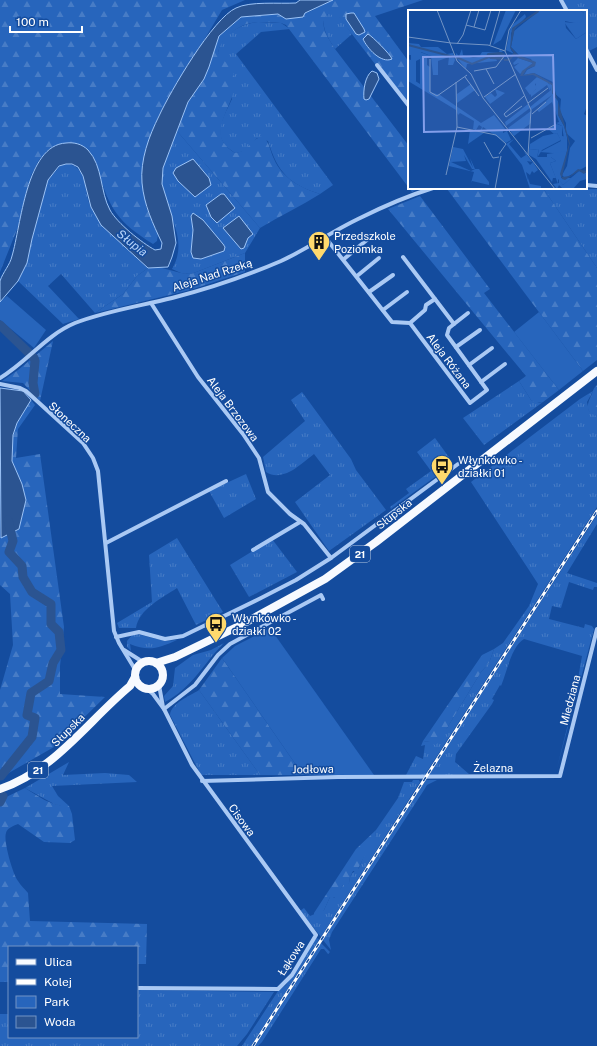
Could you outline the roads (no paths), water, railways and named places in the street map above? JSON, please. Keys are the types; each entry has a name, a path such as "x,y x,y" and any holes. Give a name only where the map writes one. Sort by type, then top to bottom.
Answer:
{"main road":[{"name":"Słupska","path":"156,663 188,651 298,595 335,572 597,371"},
{"name":"Słupska","path":"163,673 169,665 188,651"},
{"name":"21","path":"136,674 143,662 156,663"},
{"path":"156,663 160,665 163,673"},
{"name":"21","path":"145,688 154,688 159,685 163,673"},
{"name":"Słupska","path":"0,789 25,778 51,761 130,686 136,674"},
{"path":"136,674 137,683 145,688"},
{"name":"Słupska","path":"107,707 133,690 145,688"}],"street":[{"path":"561,0 566,10"},
{"path":"587,51 597,70"},
{"path":"377,65 408,105"},
{"path":"587,185 597,186"},
{"name":"Aleja Nad Rzeką","path":"0,378 29,357 58,332 74,324 96,316 151,303 246,275 281,261 381,208 430,189"},
{"path":"325,237 344,259 392,322 410,323 435,299"},
{"path":"344,259 368,239"},
{"path":"403,257 454,324 468,313"},
{"path":"357,276 379,258"},
{"path":"369,292 393,275"},
{"path":"383,310 406,292"},
{"name":"Aleja Brzozowa","path":"151,303 198,377 243,434 259,458 268,492 290,514 308,528 331,558"},
{"name":"Aleja Różana","path":"410,323 470,403 487,390 447,335 449,328 454,324"},
{"name":"Aleja Różana","path":"456,347 480,330"},
{"name":"Aleja Różana","path":"469,365 492,348"},
{"name":"Aleja Różana","path":"481,382 505,364"},
{"name":"Słoneczna","path":"0,384 20,388 26,391 83,443 93,458 98,471 106,543 112,622 116,637 136,674"},
{"path":"116,637 135,632 165,639 188,635 296,580 331,558 458,464"},
{"path":"106,543 226,481"},
{"path":"253,550 300,522"},
{"path":"164,709 195,685 218,655 230,644 321,595 323,599"},
{"name":"Miedziana","path":"560,776 597,629"},
{"path":"122,649 143,662"},
{"name":"Cisowa","path":"159,685 164,709 188,760 316,935"},
{"name":"Cisowa","path":"145,688 164,709"},
{"name":"Żelazna","path":"425,778 560,776"},
{"name":"Jodłowa","path":"202,780 425,778"},
{"name":"Łąkowa","path":"138,988 278,989 292,975 316,935"}],"water":[{"name":"Słupia","path":"300,0 333,0 305,13 303,17 286,19 278,14 241,17 219,36 204,79 188,102 163,168 162,184 172,216 176,243 168,267 148,268 101,225 91,207 83,176 78,167 72,164 66,164 59,166 48,180 27,263 18,281 0,302 0,281 11,259 27,189 42,157 53,147 66,143 72,143 86,148 93,156 99,171 104,195 113,215 124,227 143,243 155,250 161,249 162,243 152,221 143,191 142,166 155,124 172,90 204,40 227,15 236,8 249,4 296,3"},
{"path":"354,13 365,32 359,35 356,34 346,19 346,14"},
{"path":"368,34 392,59 383,59 371,51 363,39"},
{"path":"372,71 377,73 379,79 369,99 366,100 364,99 364,88 368,76"},
{"path":"193,159 209,178 211,185 195,197 178,181 173,173 176,168"},
{"path":"221,194 224,194 235,208 217,223 211,217 206,205"},
{"path":"193,213 203,220 223,244 225,247 224,251 201,259 193,258 191,252 193,230 191,216"},
{"path":"239,216 253,234 248,238 244,248 241,249 223,228"},
{"path":"0,388 23,391 31,400 17,423 13,435 12,461 22,484 26,500 19,529 1,538"}],"waterway":[{"path":"0,325 34,358 33,383 35,394"},
{"path":"1,776 32,737 35,718 27,715 31,693 49,681 53,663 61,650 59,632 51,624 51,604 32,592 23,577 22,566 9,552 13,541 8,520"},
{"path":"0,802 3,796"}],"railway":[{"path":"253,1046 597,511"}],"place":[{"name":"Przedszkole Poziomka","path":"319,262"},
{"name":"Włynkówko - działki 01","path":"442,486"},
{"name":"Włynkówko - działki 02","path":"216,644"}]}
